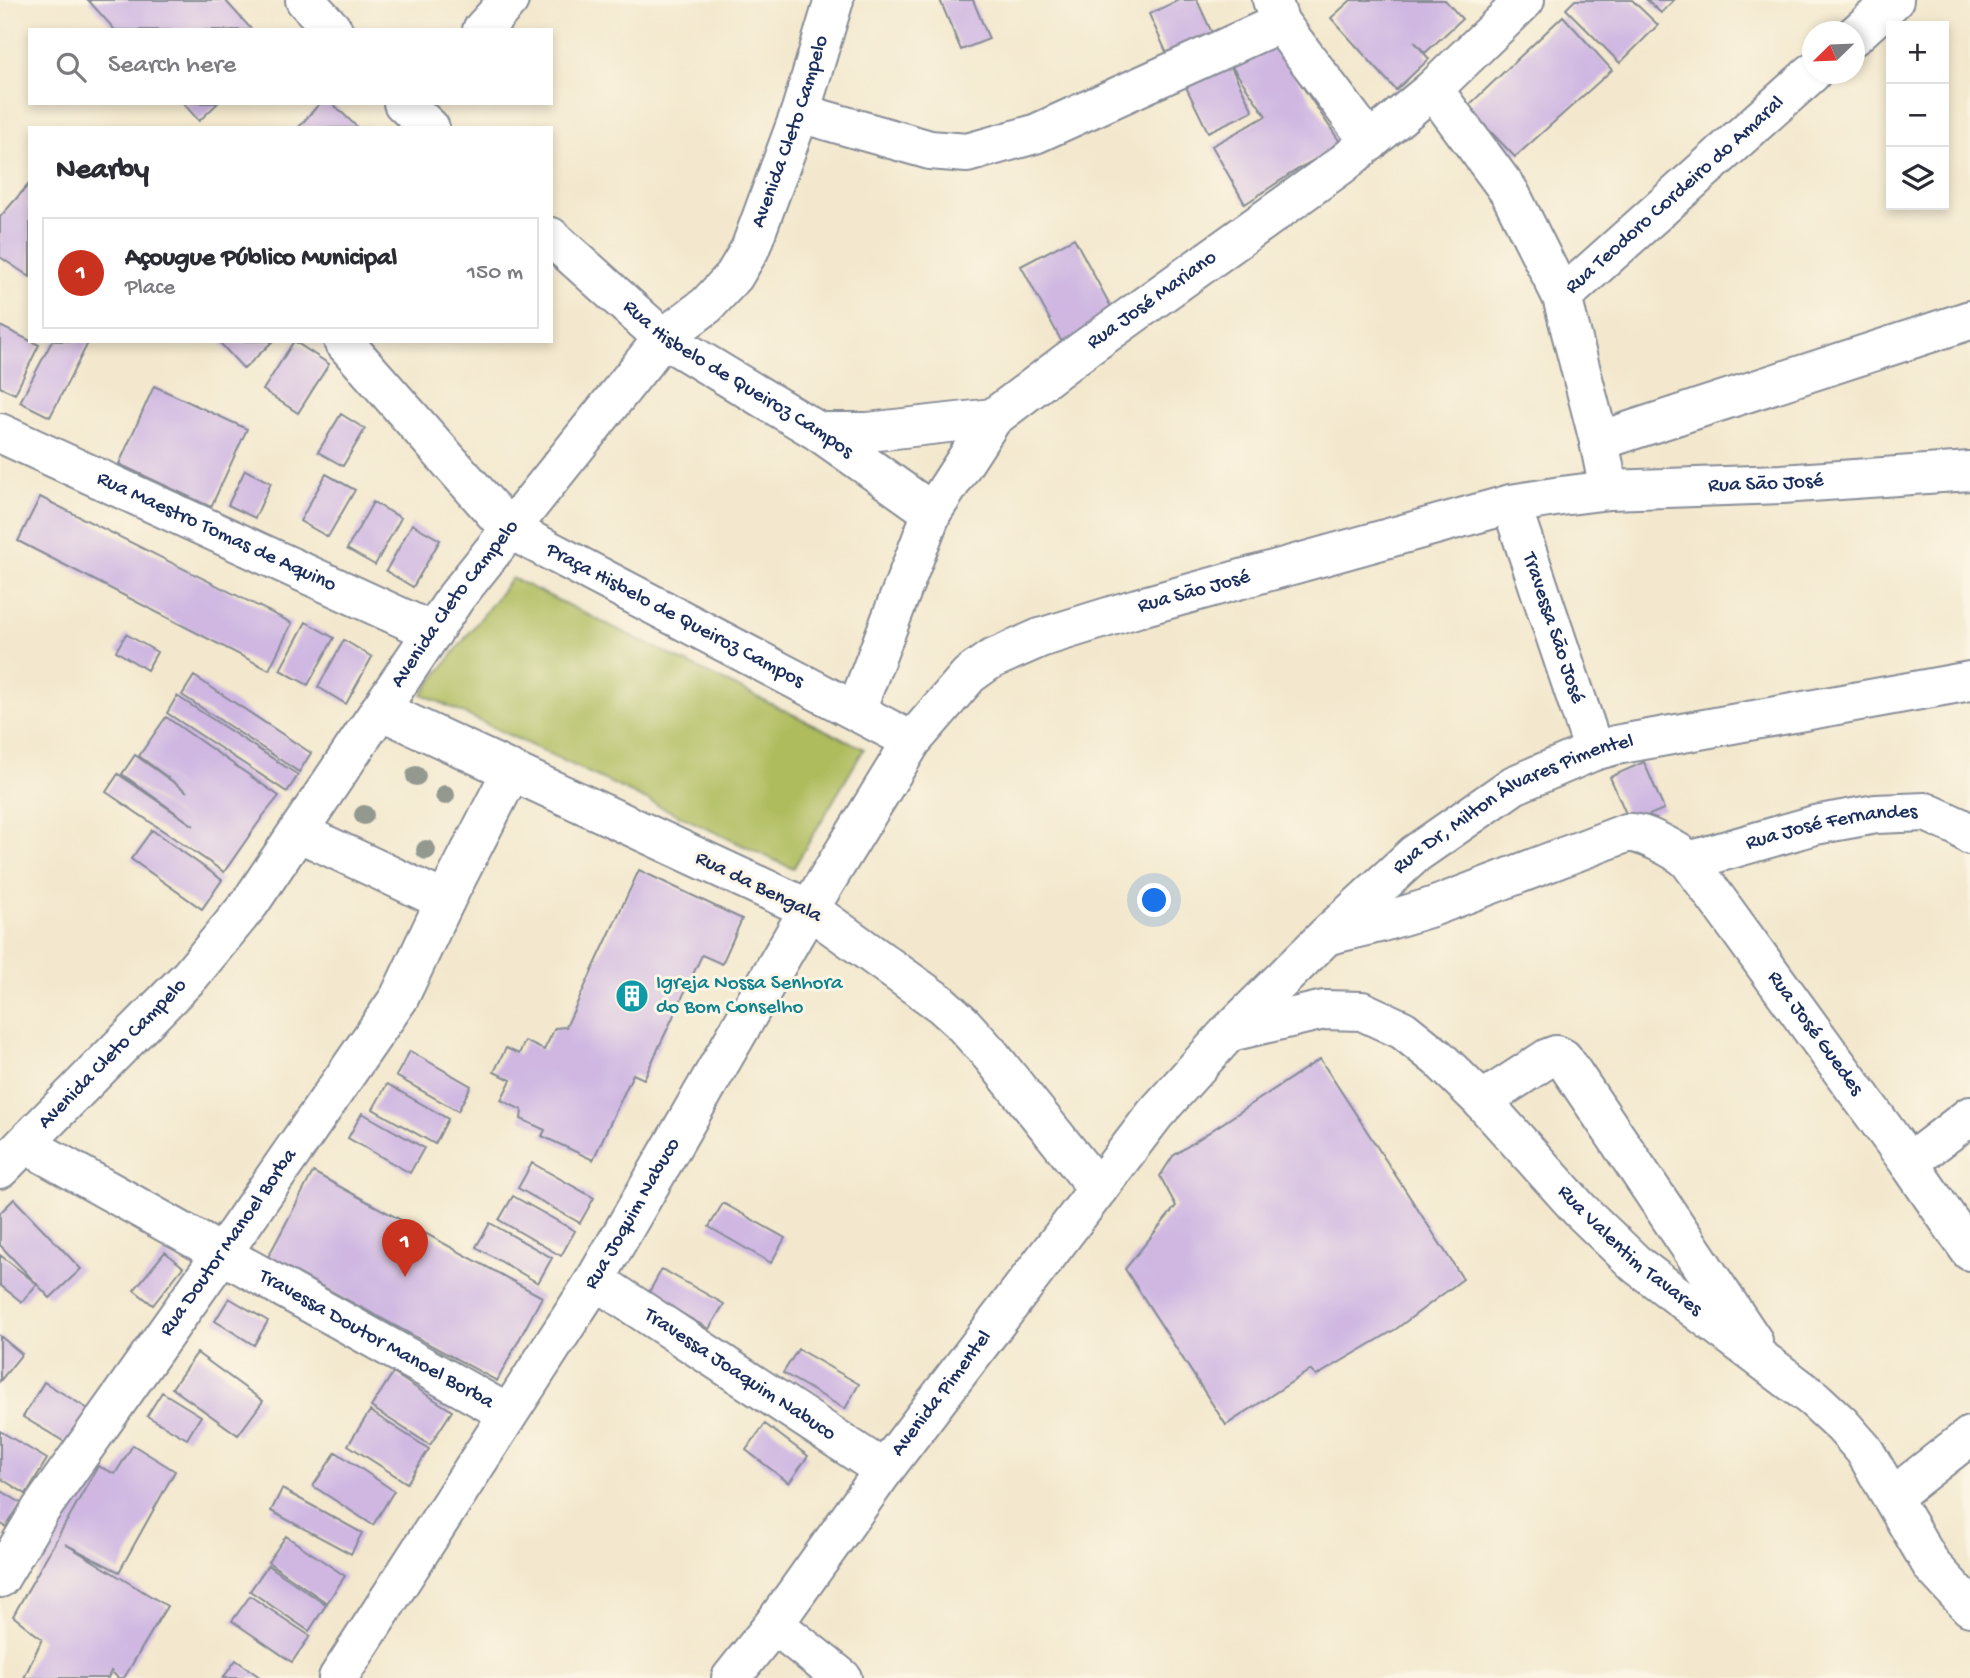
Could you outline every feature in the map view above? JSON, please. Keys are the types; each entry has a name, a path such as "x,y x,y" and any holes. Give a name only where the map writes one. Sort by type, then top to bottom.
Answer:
{"street":[{"path":"305,0 331,28"},
{"path":"484,28 509,0"},
{"name":"Avenida Cleto Campelo","path":"12,1157 190,976 250,904 456,597 663,338 707,305 734,276 750,249 800,113 834,0"},
{"name":"Rua José Mariano","path":"856,710 932,512 993,418 1344,163 1433,89 1525,0"},
{"path":"1865,26 1894,0"},
{"path":"800,113 930,150 967,153 1035,134 1276,11 1370,142"},
{"name":"Rua Teodoro Cordeiro do Amaral","path":"1609,490 1562,297 1802,82"},
{"path":"1433,89 1510,193 1562,297"},
{"name":"Rua Hisbelo de Queiroz Campos","path":"553,239 663,338 819,432 932,512"},
{"path":"1599,441 1970,320"},
{"name":"Praça Hisbelo de Queiroz Campos","path":"345,343 509,529 912,741"},
{"path":"819,432 868,432 993,418"},
{"name":"Rua Maestro Tomas de Aquino","path":"4,444 433,632"},
{"name":"Rua São José","path":"912,741 969,675 990,660 1040,638 1137,608 1511,505 1609,490 1782,484 1970,471"},
{"name":"Travessa São José","path":"1511,505 1594,751"},
{"name":"Rua Dr, Milton Álvares Pimentel","path":"1155,1114 1228,1033 1327,935 1415,854 1514,785 1594,751 1970,681"},
{"name":"Rua da Bengala","path":"380,710 809,909 941,1004 961,1022 1098,1189"},
{"name":"Rua Joquim Nabuco","path":"338,1678 595,1280 809,909 912,741"},
{"name":"Rua Doutor Manoel Borba","path":"0,1578 41,1509 399,998 511,772"},
{"name":"Rua José Fernandes","path":"1689,861 1815,825 1876,814 1926,812 1966,827"},
{"path":"298,832 445,901"},
{"name":"Rua José Guedes","path":"1327,935 1432,907 1626,833 1642,835 1672,849 1689,861 1970,1251"},
{"name":"Rua Valentim Tavares","path":"1228,1033 1324,1010 1362,1011 1403,1030 1438,1058 1482,1101 1580,1210 1637,1265 1814,1399 1842,1424 1864,1450 1932,1566 1970,1607"},
{"path":"1482,1101 1548,1058 1556,1055 1563,1058 1772,1369"},
{"name":"Avenida Pimentel","path":"731,1678 774,1623 884,1469 1155,1114"},
{"path":"1909,1163 1970,1116"},
{"name":"Travessa Doutor Manoel Borba","path":"12,1157 221,1255 507,1413"},
{"name":"Travessa Joaquim Nabuco","path":"595,1280 884,1469"},
{"path":"1892,1497 1970,1436"},
{"path":"774,1623 842,1678"}],"green space":[{"path":"512,578 864,749 793,869 422,694"}],"building":[{"path":"88,0 225,0 250,28 113,28"},
{"path":"940,0 973,0 989,39 961,50"},
{"path":"1179,0 1197,0 1217,44 1172,65 1149,14"},
{"path":"1351,0 1445,0 1462,19 1425,53 1414,41 1429,59 1396,90 1331,18"},
{"path":"1575,0 1632,0 1658,25 1620,63 1566,9"},
{"path":"1647,0 1674,0 1661,13"},
{"path":"1563,16 1612,70 1515,157 1467,107"},
{"path":"1269,37 1342,145 1301,167 1245,204 1212,146 1266,116 1228,61 1253,111 1208,132 1184,83"},
{"path":"185,105 216,105 199,121"},
{"path":"318,105 334,105 356,126 300,126"},
{"path":"28,185 28,276 0,257 0,217"},
{"path":"1074,238 1117,318 1064,346 1021,266"},
{"path":"0,326 28,340 28,343 39,345 15,394 0,387"},
{"path":"51,343 88,343 50,417 20,402"},
{"path":"222,343 271,343 244,369"},
{"path":"293,343 297,343 329,364 298,413 263,390"},
{"path":"154,386 247,429 211,507 119,464"},
{"path":"341,414 365,429 343,466 318,452"},
{"path":"245,470 271,483 255,518 228,505"},
{"path":"326,474 355,490 328,537 300,521"},
{"path":"40,497 292,623 269,670 18,541"},
{"path":"373,502 401,518 375,565 347,549"},
{"path":"412,524 440,540 413,587 386,571"},
{"path":"306,622 334,638 308,685 280,670"},
{"path":"126,634 157,652 147,670 116,651"},
{"path":"344,640 372,657 346,704 318,687"},
{"path":"194,676 311,753 299,772 182,695"},
{"path":"177,696 298,775 287,792 167,713"},
{"path":"166,717 279,796 224,872 106,792 118,774 194,826 122,774 135,755 187,792 139,756"},
{"path":"1644,762 1664,809 1630,823 1610,777"},
{"path":"152,830 222,880 202,909 131,859"},
{"name":"Igreja Nossa Senhora do Bom Conselho","path":"639,870 742,919 722,964 702,955 644,1079 633,1074 593,1160 542,1136 545,1130 521,1119 522,1110 501,1100 511,1080 494,1072 506,1048 519,1054 525,1041 544,1050 555,1028 566,1027"},
{"path":"410,1051 471,1086 458,1111 396,1076"},
{"path":"1320,1059 1463,1279 1396,1329 1316,1376 1310,1370 1226,1425 1125,1269 1176,1206 1160,1176 1173,1156"},
{"path":"387,1084 448,1119 435,1144 373,1109"},
{"path":"362,1113 424,1148 410,1173 348,1138"},
{"path":"532,1163 594,1198 580,1223 518,1188"},
{"path":"313,1172 542,1297 497,1381 268,1257"},
{"path":"513,1196 575,1231 561,1256 499,1220"},
{"path":"14,1199 81,1269 50,1298 0,1245 0,1213"},
{"path":"723,1203 785,1238 771,1263 709,1227"},
{"path":"490,1223 552,1258 538,1283 476,1247"},
{"path":"165,1252 183,1267 153,1305 134,1290"},
{"path":"0,1255 37,1284 22,1302 0,1285"},
{"path":"662,1269 724,1304 709,1329 648,1294"},
{"path":"229,1298 268,1321 254,1345 215,1321"},
{"path":"0,1336 22,1354 0,1381"},
{"path":"798,1349 859,1384 845,1409 783,1373"},
{"path":"197,1353 263,1401 238,1435 172,1388"},
{"path":"393,1373 452,1411 430,1445 371,1407"},
{"path":"44,1382 90,1410 70,1445 23,1417"},
{"path":"162,1392 201,1416 187,1439 147,1416"},
{"path":"370,1411 429,1449 407,1483 348,1445"},
{"path":"765,1424 808,1456 789,1483 746,1450"},
{"path":"0,1431 47,1459 26,1494 0,1478"},
{"path":"133,1445 175,1471 119,1572 65,1544 167,1606 124,1678 118,1678 111,1671 108,1678 24,1678 42,1639 13,1616 98,1466 115,1474"},
{"path":"336,1452 394,1491 373,1525 313,1486"},
{"path":"282,1489 362,1533 351,1554 271,1511"},
{"path":"0,1490 21,1503 6,1527 0,1523"},
{"path":"286,1536 345,1576 327,1603 268,1562"},
{"path":"268,1565 326,1605 309,1631 250,1591"},
{"path":"250,1596 310,1636 292,1662 232,1621"},
{"path":"236,1660 261,1678 223,1678"}],"place":[{"name":"Igreja Nossa Senhora do Bom Conselho","path":"632,996"},
{"name":"Açougue Público Municipal","path":"405,1277"}]}
